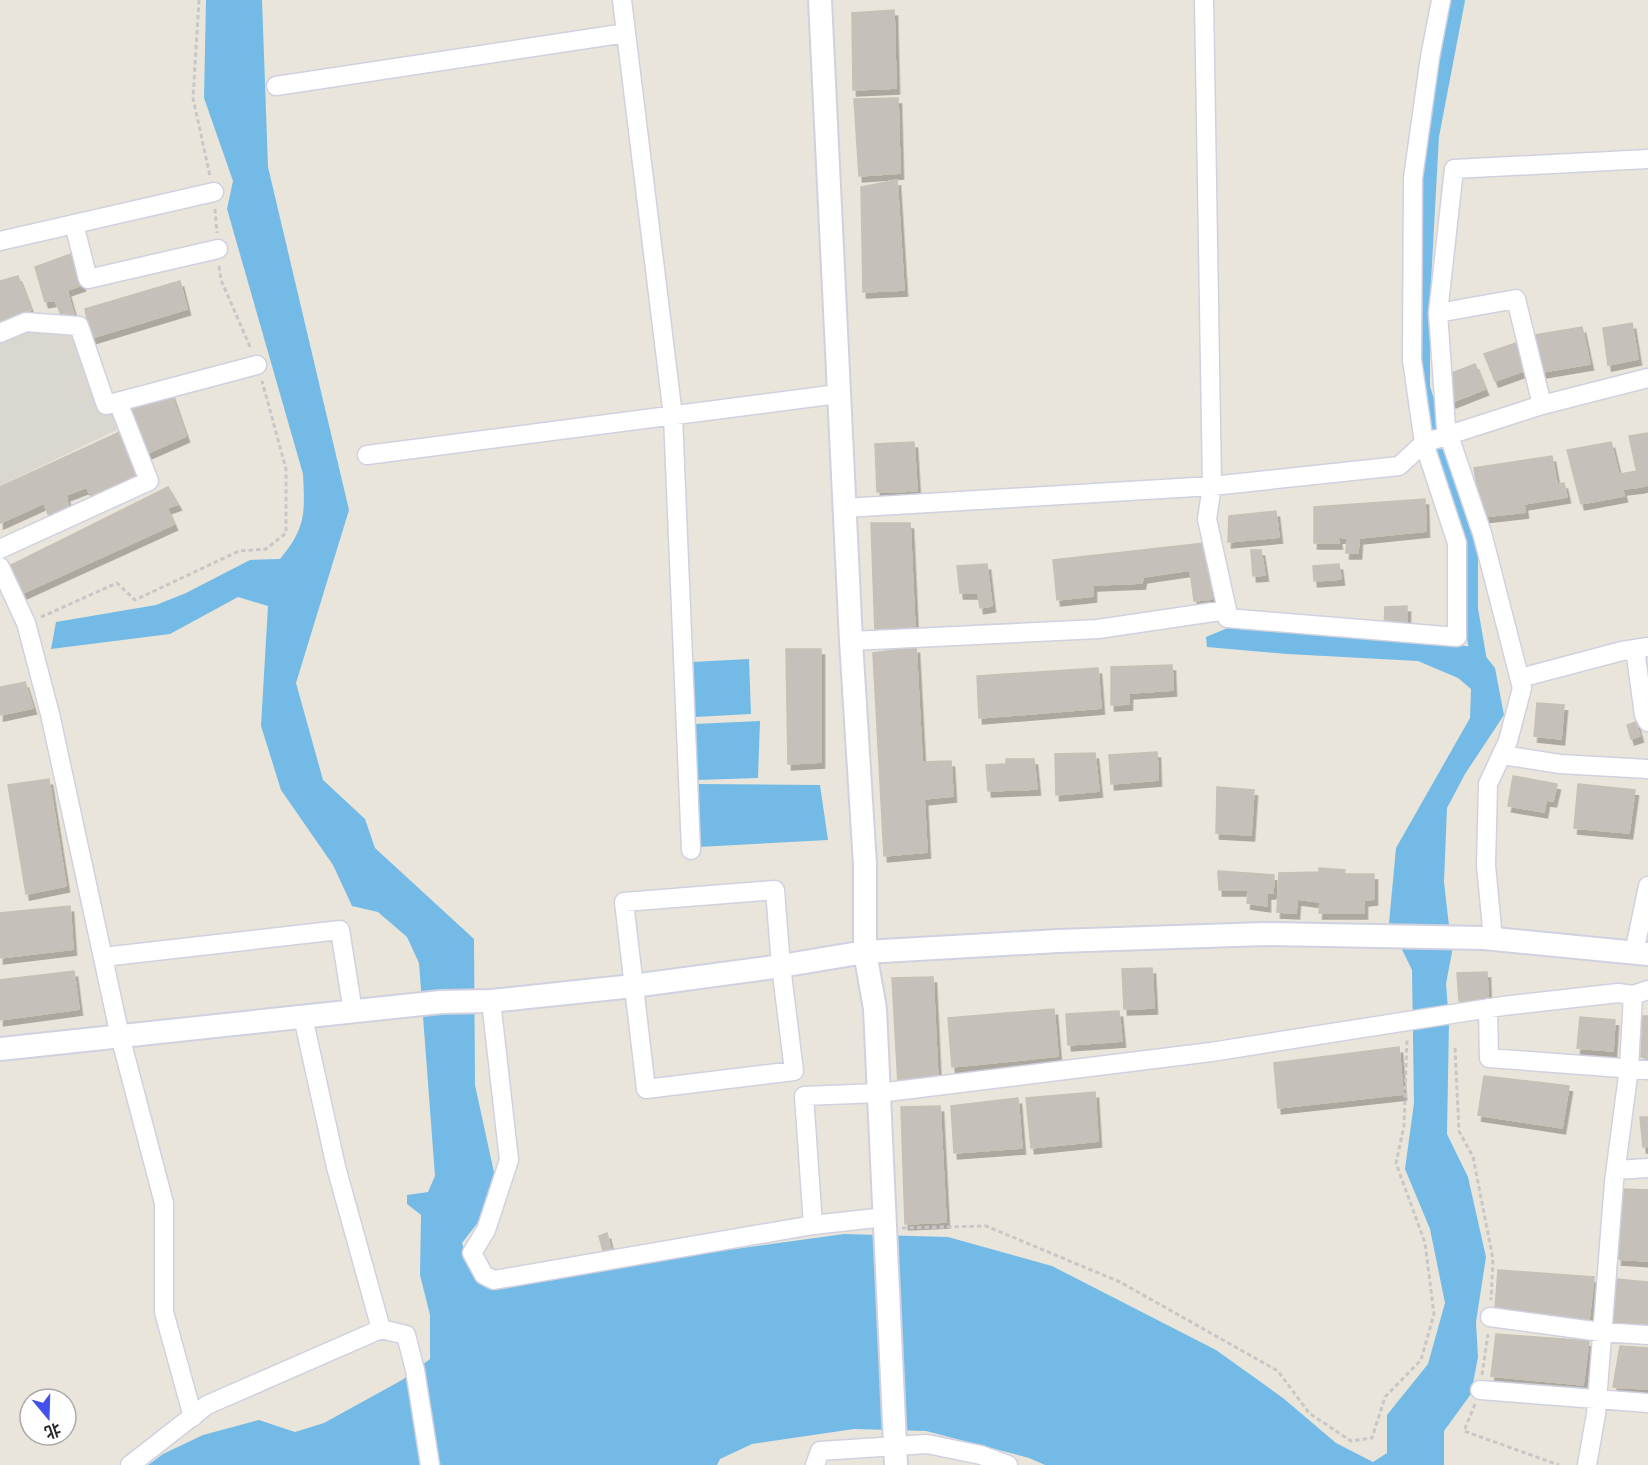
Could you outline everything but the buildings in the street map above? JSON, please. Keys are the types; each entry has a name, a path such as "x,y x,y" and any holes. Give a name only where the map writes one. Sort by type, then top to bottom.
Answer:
{"street":[{"path":"622,0 673,416 691,850"},
{"path":"819,0 851,641 865,865 866,952 875,1009 896,1456"},
{"path":"1204,0 1212,486 1207,519 1227,618 1457,637 1457,543 1424,443 1412,360 1413,178 1430,57 1441,0"},
{"path":"276,86 626,33"},
{"path":"1488,938 1486,865 1488,784 1508,741 1522,688 1482,533 1446,427 1438,313 1454,169 1648,159"},
{"path":"0,241 214,192"},
{"path":"74,224 88,279 218,249"},
{"path":"1438,313 1516,299 1542,405"},
{"path":"0,333 26,322 79,326 106,405 257,365"},
{"path":"845,508 1212,486 1399,466 1424,443 1542,405 1648,378"},
{"path":"367,455 838,394"},
{"path":"0,549 149,482 118,402"},
{"path":"0,567 26,623 50,714 120,1036 164,1203 165,1312 193,1417"},
{"path":"851,641 1098,629 1227,610"},
{"path":"1520,678 1641,648 1644,715 1648,722"},
{"path":"1502,755 1560,764 1648,769"},
{"path":"0,1049 441,1002 491,1001 633,986 866,952 1058,941 1264,934 1488,938 1641,954 1648,886"},
{"path":"794,1071 646,1089 624,902 775,890 781,966 794,1071 804,1096 813,1226"},
{"path":"103,957 340,930 353,1012"},
{"path":"804,1096 879,1093 1211,1052 1488,1008 1618,993 1640,993 1616,1170 1597,1399 1587,1465"},
{"path":"491,1001 509,1160 486,1230 472,1253 484,1275 494,1280 813,1226 885,1222"},
{"path":"1488,1008 1489,1058 1648,1070"},
{"path":"303,1017 336,1167 381,1329"},
{"path":"1616,1170 1648,1168"},
{"path":"1490,1317 1601,1332 1648,1335"},
{"path":"130,1465 207,1405 381,1329 406,1335 415,1370 430,1465"},
{"path":"1480,1390 1648,1402"},
{"path":"815,1465 820,1451 896,1456 927,1444 981,1455 1008,1465"}],"path":[{"path":"885,1222 986,1226 1120,1282 1278,1371 1309,1413 1351,1441 1372,1438 1385,1397 1421,1360 1434,1314 1425,1244 1396,1163 1404,1126 1407,1021"},
{"path":"1455,1048 1459,1131 1473,1157 1493,1259 1490,1317 1480,1390 1464,1431 1559,1465"}],"shaded area":[{"path":"79,326 106,405 127,425 0,486 0,333"}],"water":[{"path":"206,0 262,0 268,167 349,510 296,683 323,780 365,819 375,848 474,939 475,1085 495,1177 493,1203 462,1243 468,1260 481,1281 844,1234 948,1237 1052,1266 1216,1350 1283,1398 1336,1443 1373,1462 1387,1453 1387,1415 1428,1364 1445,1303 1430,1229 1405,1169 1414,1103 1412,970 1389,923 1396,848 1470,718 1471,689 1458,678 1418,661 1207,647 1206,637 1230,627 1479,648 1495,668 1504,715 1465,774 1447,808 1444,882 1452,952 1446,984 1449,1021 1447,1134 1468,1177 1486,1257 1476,1322 1478,1357 1471,1394 1444,1431 1444,1465 1045,1465 1029,1458 926,1431 854,1429 752,1444 720,1459 717,1465 148,1465 163,1454 203,1435 259,1420 295,1432 324,1423 402,1380 430,1359 430,1315 420,1275 421,1215 407,1204 407,1195 428,1192 435,1176 419,963 407,937 378,912 352,906 333,865 281,790 261,726 268,606 238,597 170,634 51,649 56,622 156,605 186,593 250,560 280,559 295,538 302,520 303,474 227,209 233,181 204,98"},
{"path":"749,659 751,714 695,717 692,662"},
{"path":"760,721 758,778 697,780 694,724"},
{"path":"698,784 820,785 828,840 698,847"}],"waterway":[{"path":"1457,0 1431,136 1422,300 1422,387 1470,545 1470,609 1480,667"}]}
